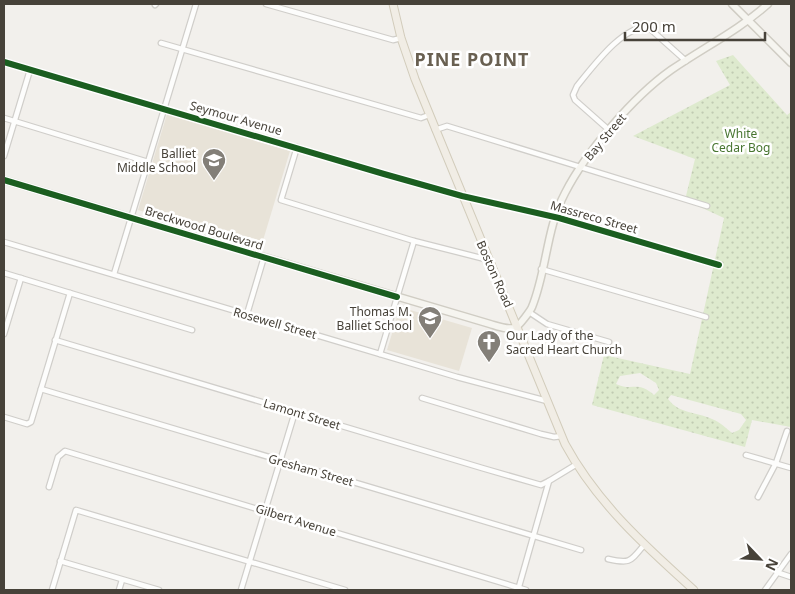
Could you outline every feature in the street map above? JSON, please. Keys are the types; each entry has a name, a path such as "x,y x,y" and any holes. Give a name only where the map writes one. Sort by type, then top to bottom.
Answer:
{"main road":[{"name":"Boston Road","path":"393,4 401,38 429,115 562,436 577,464 610,510 644,545 694,590"},
{"path":"732,4 791,63"},
{"name":"Bay Street","path":"518,326 529,312 555,217 579,169 610,131 652,85 686,61 750,21 768,4"},
{"name":"Breckwood Boulevard","path":"4,180 504,328 518,326"}],"street":[{"path":"114,274 196,4"},
{"path":"266,4 393,40 401,38"},
{"path":"610,131 575,100 573,95 577,86 620,39 635,28 648,27 686,61"},
{"path":"161,42 421,118 429,115"},
{"name":"Seymour Avenue","path":"4,62 462,196"},
{"path":"4,156 30,70"},
{"path":"4,118 148,162"},
{"path":"435,130 447,126 579,169 707,206"},
{"path":"297,148 282,200 414,241 489,260"},
{"name":"Massreco Street","path":"462,196 555,217 719,266"},
{"path":"380,354 414,241"},
{"name":"Rosewell Street","path":"4,242 380,354 547,401"},
{"path":"247,314 264,257"},
{"path":"541,269 706,317"},
{"path":"4,273 192,330"},
{"path":"4,334 21,278"},
{"path":"4,417 30,424 70,293"},
{"path":"529,312 546,324 609,342"},
{"name":"Lamont Street","path":"56,340 541,485 549,481"},
{"name":"Gresham Street","path":"41,389 581,550"},
{"path":"422,398 541,434 554,437 562,436"},
{"path":"241,590 295,412"},
{"path":"758,497 776,463 787,431"},
{"name":"Gilbert Avenue","path":"49,487 58,457 65,450 526,590"},
{"path":"746,455 791,468"},
{"path":"518,589 549,481 577,464"},
{"path":"52,590 76,510 344,590"},
{"path":"608,559 624,563 631,561 644,545"},
{"path":"765,590 791,554"},
{"path":"60,561 159,590"},
{"path":"779,573 791,577"},
{"path":"119,590 122,580"}],"shaded area":[{"name":"Balliet Middle School","path":"167,114 290,151 261,247 138,210"},
{"name":"Thomas M. Balliet School","path":"400,307 472,328 459,371 387,350"}],"green space":[{"name":"White Cedar Bog","path":"733,55 787,115 791,112 791,427 752,420 745,447 592,405 604,355 690,374 724,218 685,200 695,159 633,136 730,85 716,61","holes":["640,373 656,383 659,390 654,395 643,388 616,384 620,376","671,395 741,414 746,420 739,430 732,433 715,420 683,410 672,404 668,399"]}],"cycle path":[{"path":"4,62 384,174 462,196 559,218 719,265"},
{"path":"4,180 397,297"}],"place":[{"name":"Balliet Middle School","path":"214,181"},
{"name":"Thomas M. Balliet School","path":"430,339"},
{"name":"Our Lady of the Sacred Heart Church","path":"489,363"}],"district":[{"name":"PINE POINT","path":"472,59"}]}
